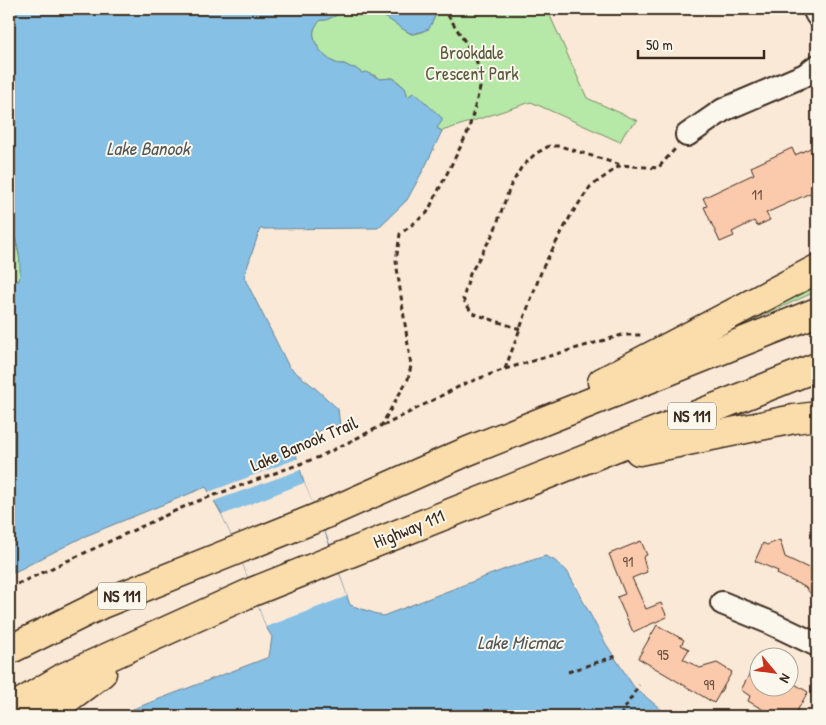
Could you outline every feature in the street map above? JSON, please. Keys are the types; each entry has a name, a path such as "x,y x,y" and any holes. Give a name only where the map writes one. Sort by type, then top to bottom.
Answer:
{"highway":[{"path":"468,451 817,269"},
{"name":"NS 111","path":"9,650 102,604 237,548 319,517 468,451 817,312"},
{"name":"Highway 111","path":"9,710 64,678 252,592 817,366"},
{"path":"566,466 794,419 817,416"},
{"path":"44,716 149,638"}],"street":[{"path":"814,9 817,15"},
{"path":"687,135 723,110 805,75 817,66"},
{"path":"722,603 771,622 817,645"}],"path":[{"name":"Lake Banook Trail","path":"9,588 190,504 319,457 381,426 408,379 411,366 396,261 398,238 400,234 427,213 468,132 480,88 480,77 476,59 444,9"},
{"path":"520,329 472,313 463,299 470,274 494,232 510,187 522,168 535,154 549,146 560,146 620,165 658,168 687,135"},
{"path":"505,369 543,267 571,215 590,187 620,165"},
{"path":"381,426 464,384 505,369 622,335 649,334"},
{"path":"568,672 616,656"},
{"path":"620,716 639,685"}],"green space":[{"name":"Brookdale Crescent Park","path":"350,9 381,9 381,14 411,34 417,34 429,27 438,9 547,9 587,98 638,121 626,131 620,142 531,102 442,131 437,126 442,118 411,94 408,97 405,88 395,79 380,79 374,75 362,73 355,68 332,61 320,50 314,35 317,25 321,20 326,20"},
{"path":"9,221 20,261 21,276 18,282 9,276"},
{"path":"817,276 817,291 751,321 748,312"}],"water":[{"name":"Lake Banook","path":"9,9 350,9 326,20 321,20 317,25 314,35 320,50 332,61 355,68 362,73 366,72 380,79 393,78 405,88 408,97 414,92 442,118 437,128 442,131 407,200 378,228 260,229 244,277 289,367 338,409 340,426 327,426 311,437 296,454 304,483 328,540 350,605 383,616 505,569 545,556 554,560 567,571 606,644 634,687 669,716 115,716 269,657 272,637 266,627 237,548 222,515 206,487 83,537 9,575 9,276 13,280 19,281 20,267 17,244 9,221"},
{"path":"381,9 438,9 429,29 413,34 382,16"}],"pier":[{"path":"299,458 303,469 211,502 206,493"},
{"path":"304,483 319,517 347,596 266,627 237,548 222,515"}],"building":[{"path":"817,145 817,190 766,213 770,220 757,226 754,221 732,232 734,236 720,242 704,207 707,206 703,198 754,174 751,167 792,148 795,155"},
{"path":"780,540 785,557 817,572 817,601 805,587 777,574 778,571 755,561 763,543 767,545"},
{"path":"641,541 647,555 643,557 647,572 632,578 646,609 661,603 667,617 633,632 617,597 625,594 609,554"},
{"path":"657,625 684,640 681,645 689,649 683,659 700,668 717,663 732,672 714,703 638,658"},
{"path":"748,677 748,695 741,690"},
{"path":"798,686 808,692 794,716 774,716 748,701 749,698 798,698"}],"water label":[{"name":"Lake Micmac","path":"520,642"}]}
